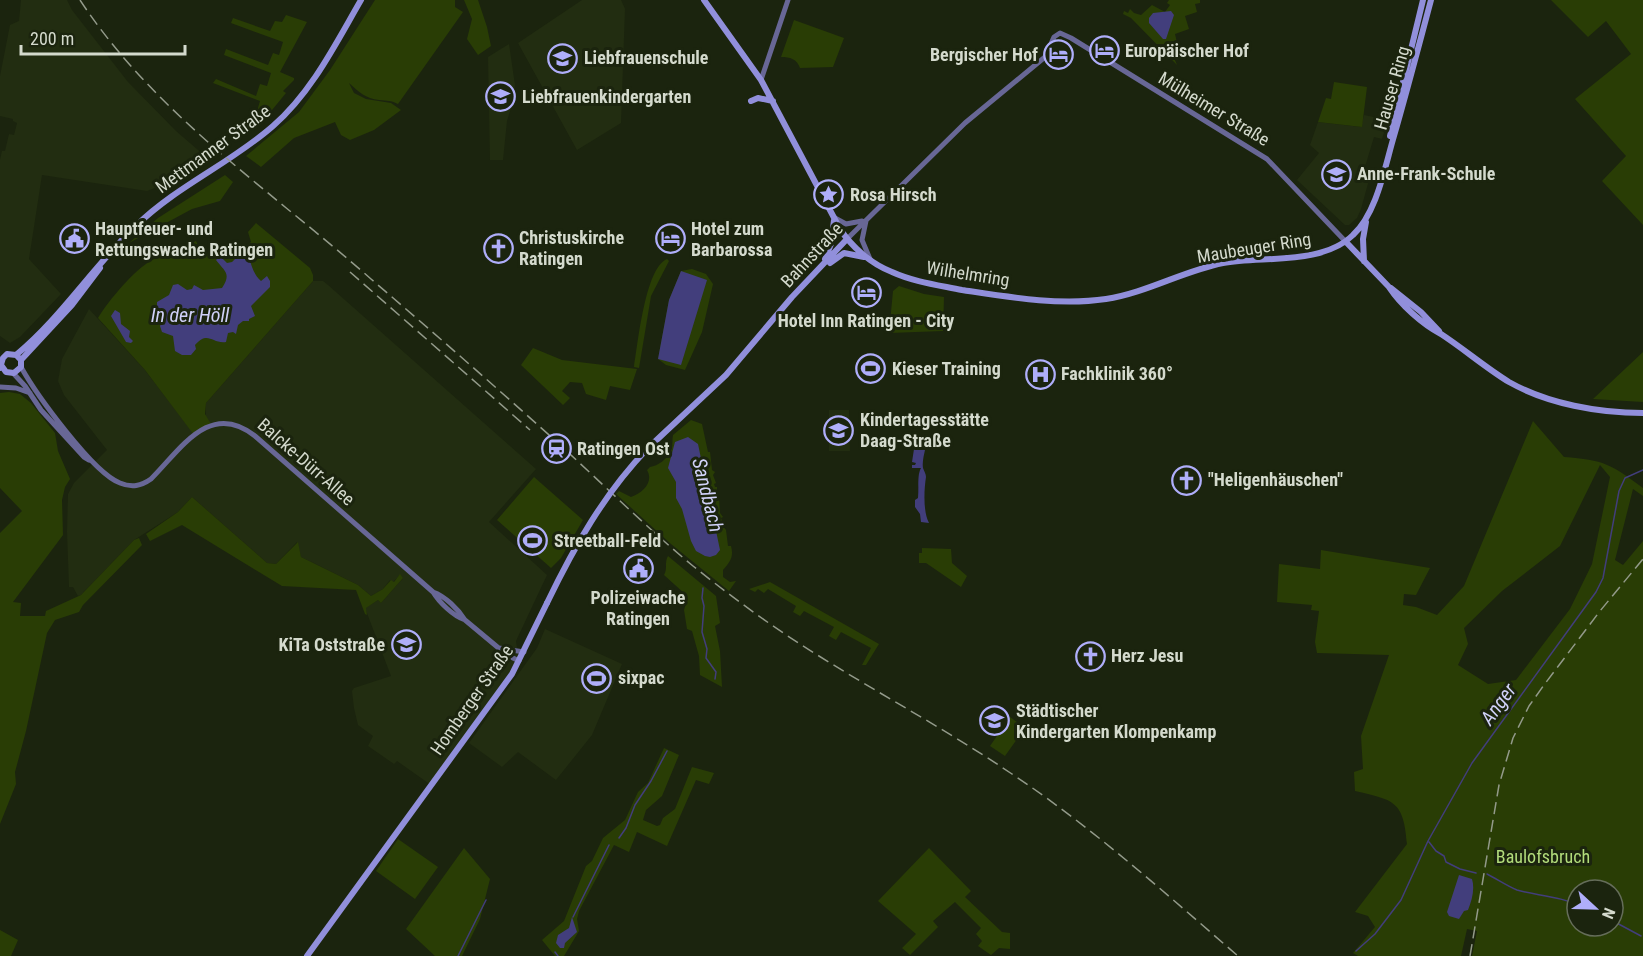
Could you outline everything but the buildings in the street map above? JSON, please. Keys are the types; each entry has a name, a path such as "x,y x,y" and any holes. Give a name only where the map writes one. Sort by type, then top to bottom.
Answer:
{"main road":[{"name":"Mettmanner Straße","path":"19,361 37,336 136,225 281,119 306,90 362,0"},
{"name":"Wilhelmring","path":"704,0 761,80 847,239 870,259 892,273 920,283 1039,300 1068,302 1097,300"},
{"name":"Hauser Ring","path":"1380,183 1424,0"},
{"name":"Hauser Ring","path":"1364,261 1363,239 1368,216 1380,183 1431,0"},
{"path":"751,101 758,98 773,101"},
{"name":"Hauser Ring","path":"1346,242 1362,226 1368,216"},
{"path":"821,268 831,244 834,218"},
{"name":"Bahnstraße","path":"698,403 726,375 792,297 847,239"},
{"name":"Mülheimer Straße","path":"1346,242 1389,287 1398,292 1442,334 1510,382 1557,401 1589,408 1643,413"},
{"name":"Maubeuger Ring","path":"1097,300 1130,293 1205,267 1237,261 1317,254 1346,242"},
{"name":"Mettmanner Straße","path":"19,361 72,305 110,253"},
{"path":"821,268 844,253 870,259"},
{"path":"0,378 11,373 19,361 10,354 4,356 1,366 11,373"},
{"name":"Homberger Straße","path":"308,956 504,686 524,652 581,538 597,512 647,449 698,403"}],"street":[{"path":"761,80 788,0"},
{"name":"Mülheimer Straße","path":"1056,35 1061,33 1071,38 1267,159 1346,242"},
{"name":"Bahnstraße","path":"847,239 965,123 1044,58 1056,35"},
{"path":"834,218 846,224 855,224 866,219"},
{"path":"866,219 862,240 870,259"},
{"name":"Balcke-Dürr-Allee","path":"19,361 49,410 93,462"},
{"name":"Balcke-Dürr-Allee","path":"11,373 84,457 119,483 129,486 139,485 151,479 201,429 218,423 232,423 241,427 433,591 436,597 452,612 509,657 519,661"},
{"path":"0,387 16,388 30,393"},
{"name":"Balcke-Dürr-Allee","path":"500,648 524,652"}],"shaded area":[{"path":"21,0 67,0 72,10 128,82 176,131 205,156 183,172 163,182 162,185 147,191 42,175 29,259 61,294 20,337 10,343 0,336 0,160 9,134 14,135 17,123 13,119 0,116 0,76 10,25 19,21"},
{"path":"582,0 621,0 625,9 621,123 577,150 518,43"},
{"name":"Liebfrauenkindergarten","path":"509,44 515,85 507,121 503,160 490,160 488,57"},
{"name":"Anne-Frank-Schule","path":"1364,115 1388,120 1382,139 1374,137 1365,167 1372,169 1361,209 1357,218 1349,225 1345,225 1297,180 1319,153 1310,145 1318,122 1361,127"},
{"path":"313,281 323,281 328,285 536,469 489,522 547,575 516,641 519,661 431,785 397,761 394,764 368,746 373,736 358,725 354,708 352,691 354,688 391,676 365,608 378,600 381,603 403,578 400,575 393,582 390,580 383,589 371,596 358,585 301,557 297,542 276,564 267,563 192,497 178,512 134,540 81,595 78,596 73,587 69,587 68,494 74,483 107,450 64,395 58,381 62,359 89,309 145,370 194,434 206,416 206,403"},
{"name":"Kindertagesstätte Daag-Straße","path":"829,410 849,410 850,451 829,451"},
{"path":"545,629 622,664 592,735 556,780 518,752 502,767 469,743 537,648"}],"green space":[{"path":"375,0 455,0 455,7 463,12 398,104 370,98 349,83 354,93 366,99 391,103 401,110 374,130 350,140 341,135 335,122 294,138 261,167 246,156 299,112 330,70"},
{"path":"464,0 478,0 487,27 491,46 478,55 467,39 472,19"},
{"path":"1169,0 1200,0 1200,3 1195,4 1197,12 1185,16 1189,29 1175,34 1178,47 1171,50 1177,65 1131,18 1123,14 1124,11 1128,13 1130,9 1141,15 1152,5 1165,12 1170,5 1167,3"},
{"path":"1551,0 1643,0 1643,225 1602,181 1626,156 1575,99 1631,54 1606,21 1588,37"},
{"path":"286,15 307,22 280,72 294,80 283,91 286,93 263,121 255,118 260,101 213,83 216,79 256,96 260,84 267,86 271,73 224,55 226,49 268,65 273,53 279,55 283,42 231,23 233,18 270,31 275,21 282,22"},
{"path":"794,20 844,38 833,67 800,68 793,59 781,57"},
{"path":"1334,82 1367,87 1362,127 1318,122 1326,98 1331,99"},
{"path":"225,175 233,182 220,201 192,209 129,243 158,218"},
{"path":"256,223 310,268 313,281 206,403 205,414 211,424 194,435 145,370 98,318 122,286 152,260 196,241 203,255 227,247 243,248 251,242 248,232"},
{"path":"667,259 669,261 651,296 639,368 634,367 648,291 659,265"},
{"path":"692,269 706,274 713,284 702,332 685,370 666,365 658,359 669,300 681,271"},
{"path":"899,286 924,294 944,297 943,331 889,333 893,291"},
{"path":"533,348 562,360 637,369 630,390 610,386 606,400 586,394 582,383 570,382 562,391 570,398 563,405 521,365"},
{"path":"1643,352 1643,402 1593,399"},
{"path":"0,393 20,394 31,403 55,433 58,451 70,479 65,487 62,500 63,535 13,602 21,603 20,616 45,616 46,611 81,595 134,540 139,538 142,545 83,605 79,612 55,620 47,633 15,772 16,784 0,824 0,533 22,511 0,488"},
{"path":"691,420 702,424 708,452 710,452 712,470 715,472 713,475 716,483 714,484 717,487 717,496 719,496 720,513 723,517 721,518 725,525 723,526 726,530 728,546 731,546 732,550 731,559 723,570 723,577 730,582 736,581 729,591 671,544 616,494 619,491 631,497 640,493 648,483 647,470 667,457 672,449 673,435"},
{"name":"Baulofsbruch","path":"1533,421 1564,457 1589,460 1614,468 1643,488 1643,496 1633,489 1615,560 1623,565 1643,541 1643,956 1472,956 1477,931 1467,929 1461,956 1358,956 1353,953 1375,927 1368,916 1355,912 1407,844 1403,818 1394,804 1379,797 1355,791 1354,772 1363,769 1361,736 1389,655 1317,653 1315,642 1319,611 1311,610 1312,605 1277,602 1279,564 1320,569 1321,550 1430,568 1416,595 1404,594 1403,605 1437,615 1464,586","holes":["1600,465 1610,477 1592,564 1570,609 1516,680 1488,684 1458,665 1468,644 1464,628 1502,591 1560,546"]},
{"path":"534,477 583,520 561,558 551,568 497,520"},
{"path":"192,497 267,563 276,564 298,542 301,557 358,585 371,596 383,589 391,580 394,582 400,574 403,578 381,603 378,600 366,608 367,615 356,590 282,586 182,525 150,541 146,534 178,512"},
{"path":"922,548 951,549 952,563 967,576 961,587 926,563 919,563 919,553 922,553"},
{"path":"668,556 716,596 720,623 715,626 720,651 722,687 700,675 699,656 692,631 687,629 684,610 687,600 685,594 664,575"},
{"path":"770,582 879,644 866,665 862,665 871,648 841,632 836,640 829,636 834,627 804,611 800,616 793,612 796,606 768,589 764,593 758,589 755,592 749,589"},
{"path":"1010,717 1025,728 1005,756 990,746"},
{"path":"664,748 679,755 662,796 646,810 643,820 657,826 660,825 663,818 675,809 692,767 714,773 709,784 696,780 667,846 637,832 629,852 614,845 579,911 577,919 579,931 564,956 555,956 542,940 564,921 586,866 592,861 603,838 625,820 638,792 648,783"},
{"path":"398,839 438,867 415,899 376,871"},
{"path":"464,848 490,879 480,919 462,956 435,956 406,929"},
{"path":"929,848 971,891 965,897 1002,932 1010,933 1010,949 999,948 991,955 978,946 982,941 976,934 981,928 955,902 933,921 938,927 910,955 902,948 916,934 878,901"},
{"path":"0,930 18,940 11,956 0,956"}],"water":[{"path":"1171,11 1174,15 1166,39 1163,39 1149,23 1149,18 1153,13"},
{"name":"In der Höll","path":"220,256 227,263 232,262 238,256 249,258 256,276 261,281 267,276 270,287 251,306 255,316 238,325 236,334 228,333 226,342 203,338 195,345 196,349 191,355 182,355 175,351 173,336 162,332 160,326 162,322 157,314 157,302 169,295 173,285 178,284 187,290 192,289 194,285 203,290 222,288 227,275 216,260"},
{"path":"681,271 707,280 681,365 658,359 669,300"},
{"path":"115,310 120,313 121,324 130,331 129,337 133,341 131,343 126,342 111,316"},
{"path":"688,437 698,444 720,550 716,555 710,557 696,551 691,541 682,509 676,498 676,482 668,468 675,442"},
{"path":"914,449 925,450 924,501 929,523 921,522 920,514 915,507 921,468 912,468 912,465 916,463 912,462"},
{"path":"1459,875 1472,879 1473,887 1468,910 1464,911 1459,919 1449,916 1447,912"},
{"path":"572,917 577,932 565,943 564,948 560,948 556,943 558,935 569,928"}],"waterway":[{"name":"Anger","path":"1356,951 1375,934 1401,900 1428,841 1472,763 1596,592 1603,578 1619,491 1625,478 1643,470"},
{"name":"Sandbach","path":"703,588 702,632 707,649 706,658 716,672 715,679"},
{"name":"Sandbach","path":"619,838 626,828 635,805 667,751"},
{"path":"1429,842 1436,851 1444,856 1446,862 1476,873"},
{"name":"Sandbach","path":"573,917 609,845"},
{"path":"1487,874 1517,890 1565,901"},
{"path":"458,956 486,900"},
{"path":"1625,927 1641,936"},
{"name":"Sandbach","path":"555,952 558,956"}],"railway":[{"path":"80,0 110,41 178,115 465,361 693,566 754,613 803,646 965,743 1042,795 1128,862 1238,956"},
{"path":"350,272 530,430"},
{"path":"1470,956 1499,785 1513,738 1529,706 1544,685 1643,559"}],"place":[{"name":"Europäischer Hof","path":"1104,51"},
{"name":"Bergischer Hof","path":"1059,55"},
{"name":"Liebfrauenschule","path":"563,58"},
{"name":"Liebfrauenkindergarten","path":"501,97"},
{"name":"Anne-Frank-Schule","path":"1336,174"},
{"name":"Rosa Hirsch","path":"829,195"},
{"name":"Hauptfeuer- und Rettungswache Ratingen","path":"74,239"},
{"name":"Hotel zum Barbarossa","path":"670,239"},
{"name":"Christuskirche Ratingen","path":"498,248"},
{"name":"Hotel Inn Ratingen - City","path":"866,292"},
{"name":"Kieser Training","path":"871,369"},
{"name":"Fachklinik 360°","path":"1040,374"},
{"name":"Kindertagesstätte Daag-Straße","path":"839,430"},
{"name":"Ratingen Ost","path":"556,449"},
{"name":"\"Heligenhäuschen\"","path":"1187,480"},
{"name":"Streetball-Feld","path":"533,541"},
{"name":"Polizeiwache Ratingen","path":"638,569"},
{"name":"KiTa Oststraße","path":"406,645"},
{"name":"Herz Jesu","path":"1090,656"},
{"name":"sixpac","path":"597,678"},
{"name":"Städtischer Kindergarten Klompenkamp","path":"995,721"}]}
